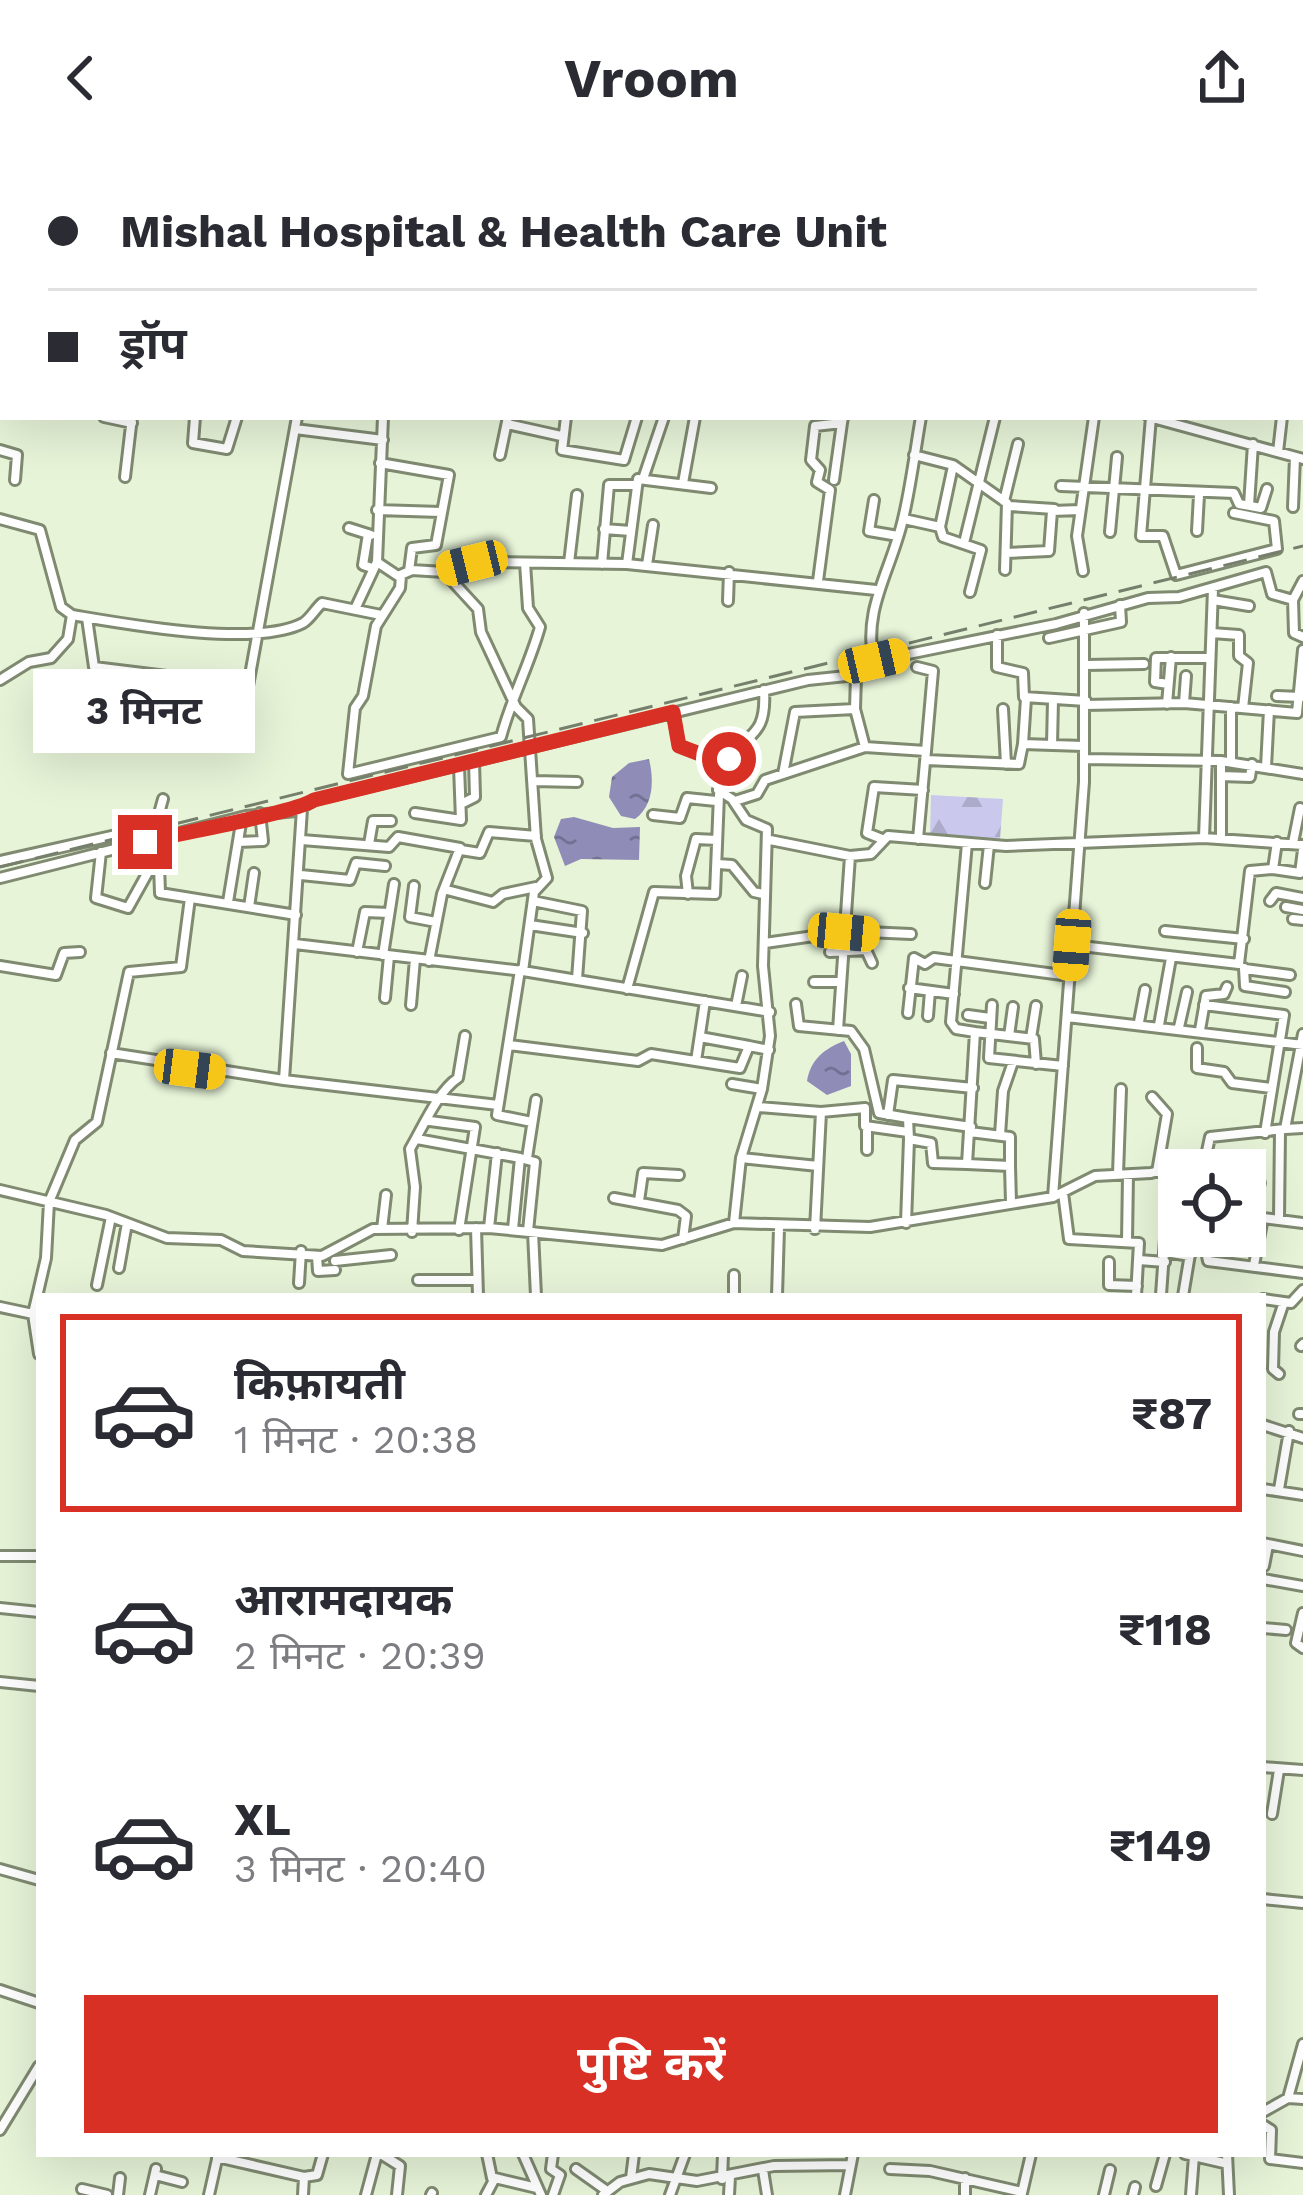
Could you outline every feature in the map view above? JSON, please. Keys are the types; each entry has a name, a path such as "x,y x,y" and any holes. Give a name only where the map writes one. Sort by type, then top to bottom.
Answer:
{"street":[{"path":"125,477 132,420"},
{"path":"195,420 193,443 227,449 236,420"},
{"path":"87,618 94,667 245,687 296,420"},
{"path":"355,609 374,565 383,420"},
{"path":"565,420 562,450 623,460 636,420"},
{"path":"627,564 640,480 663,420"},
{"path":"682,483 692,420"},
{"path":"813,420 811,460 820,470 818,484 830,490 818,581"},
{"path":"834,480 842,420"},
{"path":"874,661 868,630 876,590 904,519 920,420"},
{"path":"964,543 994,420"},
{"path":"1083,571 1077,554 1080,510 1093,420"},
{"path":"1149,420 1141,536 1163,536 1176,574 1277,549 1274,520 1234,514"},
{"path":"1181,420 1299,458 1293,507"},
{"path":"1279,452 1282,420"},
{"path":"500,455 507,421 561,436"},
{"path":"295,429 382,440"},
{"path":"1005,570 1006,503 1018,444"},
{"path":"1249,505 1253,444"},
{"path":"0,450 17,455 15,480"},
{"path":"914,454 953,465 1006,503 1080,510"},
{"path":"1110,532 1117,457"},
{"path":"380,463 448,473 436,545 412,548 401,586 381,615 363,697 355,708 347,774 498,738 540,628 528,605 525,562"},
{"path":"953,465 940,527 943,537 981,552 970,592"},
{"path":"602,564 611,482 640,480 711,488"},
{"path":"1061,486 1234,493 1240,504 1264,508 1267,489"},
{"path":"569,563 577,495"},
{"path":"1197,531 1199,495"},
{"path":"874,500 869,531 898,536"},
{"path":"1006,553 1049,551 1054,509"},
{"path":"377,510 442,512"},
{"path":"0,519 40,530 61,607 71,615 156,624 180,635 259,633 303,623 320,604 381,615"},
{"path":"904,519 940,527"},
{"path":"647,565 653,525"},
{"path":"349,528 373,534"},
{"path":"604,529 631,531"},
{"path":"374,565 405,573 444,572 472,563 627,564 876,590"},
{"path":"444,572 478,609 479,628 511,696 528,719 536,836 547,881 503,894 493,902 447,890"},
{"path":"728,601 729,572"},
{"path":"0,878 242,817 302,809 314,800 532,745 764,690 856,675 874,661 1120,605 1213,589 1268,572 1270,592 1293,600"},
{"path":"1303,581 1293,600 1294,632 1303,637"},
{"path":"1204,838 1205,705 1213,589"},
{"path":"1213,600 1249,606"},
{"path":"1049,638 1121,622 1120,605"},
{"path":"1084,613 1084,759 1058,1195 1069,1239 1139,1243 1137,1291 1109,1285 1109,1262"},
{"path":"0,680 29,662 51,658 68,639 71,615"},
{"path":"1212,633 1239,635 1239,656 1249,663 1244,708"},
{"path":"653,815 680,818 687,798 735,801 755,796 762,782 865,747 1020,764 1026,698 1023,673 997,667 997,635"},
{"path":"1026,698 1184,703 1297,713 1303,650"},
{"path":"1168,684 1155,682 1154,662 1171,657 1208,658"},
{"path":"1167,704 1171,657"},
{"path":"1086,665 1144,664"},
{"path":"917,668 933,671 919,839"},
{"path":"856,675 855,709 865,747"},
{"path":"1184,703 1186,676"},
{"path":"627,989 654,892 715,894 717,798 726,764 755,736 765,707 764,690"},
{"path":"1277,695 1300,697"},
{"path":"1052,745 1053,700"},
{"path":"1221,838 1221,776 1232,707"},
{"path":"783,775 795,712 855,709"},
{"path":"1003,710 1006,764"},
{"path":"1266,767 1269,710"},
{"path":"673,712 679,746 726,764"},
{"path":"1023,744 1083,746"},
{"path":"1084,759 1226,762 1303,774"},
{"path":"460,804 475,797 474,761"},
{"path":"1221,776 1250,777 1252,764"},
{"path":"415,814 460,821 459,766"},
{"path":"534,781 578,782"},
{"path":"923,790 874,788 867,833 882,839 988,845 1221,838 1300,846"},
{"path":"0,861 125,833 137,818 158,817 163,799"},
{"path":"734,1223 741,1158 758,1107 769,1050 770,1012 763,972 763,893 770,840 767,829 746,820 735,801"},
{"path":"1286,992 1245,986 1244,938 1250,871 1274,869 1300,876 1300,808"},
{"path":"284,1080 302,809"},
{"path":"238,842 263,841 260,813"},
{"path":"228,902 242,817"},
{"path":"369,844 373,821 391,821"},
{"path":"302,840 392,846 398,837 480,853 489,832 536,836"},
{"path":"688,894 686,874 696,839 717,840"},
{"path":"770,840 850,856 871,854 882,839"},
{"path":"145,842 141,860 159,865 158,891 296,915"},
{"path":"1274,869 1277,842"},
{"path":"967,843 951,1025 1031,1038 1037,1042 1036,1064"},
{"path":"985,883 988,845"},
{"path":"429,961 436,922 461,850"},
{"path":"101,852 96,898 128,908 153,863"},
{"path":"838,1030 850,856"},
{"path":"301,875 350,880 356,863 385,866"},
{"path":"718,864 732,865 754,892 763,893"},
{"path":"249,907 254,873"},
{"path":"385,998 394,884"},
{"path":"413,886 410,917 436,922"},
{"path":"532,1121 497,1117 536,887"},
{"path":"1270,902 1276,893 1303,898"},
{"path":"38,1293 46,1258 49,1202 75,1139 97,1122 129,972 181,967 190,898"},
{"path":"533,902 580,908 583,933 577,979"},
{"path":"1286,908 1303,910"},
{"path":"357,952 365,912 389,913"},
{"path":"530,925 583,933"},
{"path":"765,944 814,936 819,928"},
{"path":"1165,931 1244,938"},
{"path":"844,932 911,934"},
{"path":"295,944 577,979 770,1012"},
{"path":"1072,945 1290,975"},
{"path":"830,952 866,950 872,963"},
{"path":"0,966 56,975 64,953 80,952"},
{"path":"1159,1025 1171,958"},
{"path":"411,1005 415,959"},
{"path":"908,1013 911,959 1070,976"},
{"path":"736,1006 742,976"},
{"path":"814,982 841,982"},
{"path":"1200,1030 1207,995 1224,994 1227,987"},
{"path":"909,988 954,994"},
{"path":"1139,1022 1145,990"},
{"path":"928,1016 929,991"},
{"path":"1179,1028 1187,992"},
{"path":"696,1061 705,1001"},
{"path":"796,1004 800,1026 850,1031 864,1049 870,1108 867,1150"},
{"path":"992,1005 989,1058 1063,1066"},
{"path":"1031,1038 1036,1006"},
{"path":"1204,1006 1280,1012 1280,1041 1264,1133"},
{"path":"1009,1036 1013,1007"},
{"path":"968,1015 990,1018"},
{"path":"1067,1017 1302,1045"},
{"path":"967,1164 975,1032"},
{"path":"1279,1218 1282,1130 1303,1034"},
{"path":"412,1232 416,1182 410,1153 437,1100 459,1075 465,1036"},
{"path":"700,1037 769,1050"},
{"path":"509,1045 638,1061 651,1054 740,1068 749,1046"},
{"path":"1197,1048 1198,1068 1224,1072 1232,1083 1270,1088"},
{"path":"112,1053 498,1106"},
{"path":"1000,1135 1003,1091 1013,1062"},
{"path":"888,1115 893,1080 973,1088"},
{"path":"732,1084 762,1089"},
{"path":"1121,1089 1127,1241"},
{"path":"317,1256 318,1271 335,1261 365,1230 513,1229 662,1245 734,1223 815,1229 906,1223 1058,1195 1091,1177 1157,1172 1167,1114 1152,1097"},
{"path":"513,1229 536,1100"},
{"path":"758,1107 821,1112 870,1108 1010,1137 1011,1203"},
{"path":"815,1229 821,1112"},
{"path":"906,1223 908,1118"},
{"path":"430,1121 473,1125 459,1230"},
{"path":"868,1127 931,1144 933,1163 1010,1166"},
{"path":"1208,1149 1214,1135 1303,1128"},
{"path":"417,1139 536,1162 530,1231 536,1293"},
{"path":"489,1228 497,1153"},
{"path":"741,1158 818,1166"},
{"path":"639,1201 640,1174 680,1175"},
{"path":"0,1190 111,1216 167,1238 221,1240 243,1251 301,1251 335,1261 391,1255"},
{"path":"382,1230 386,1195"},
{"path":"614,1198 684,1214 683,1239"},
{"path":"97,1285 111,1216"},
{"path":"1254,1265 1263,1219 1303,1223"},
{"path":"119,1268 127,1223"},
{"path":"476,1228 478,1293"},
{"path":"777,1293 779,1228"},
{"path":"299,1282 301,1251"},
{"path":"1139,1260 1165,1257 1161,1293"},
{"path":"1184,1293 1190,1257"},
{"path":"1207,1257 1208,1261 1303,1273"},
{"path":"335,1261 336,1282"},
{"path":"734,1275 734,1293"},
{"path":"418,1280 476,1280"},
{"path":"1266,1299 1284,1302 1303,1292"},
{"path":"36,1301 36,1334"},
{"path":"1279,1374 1273,1369 1272,1350 1284,1302"},
{"path":"0,1307 33,1314"},
{"path":"1266,1426 1303,1438"},
{"path":"1280,1489 1289,1432"},
{"path":"1266,1489 1303,1495"},
{"path":"1266,1544 1303,1551"},
{"path":"0,1556 36,1556"},
{"path":"1266,1580 1303,1586"},
{"path":"0,1608 36,1612"},
{"path":"1303,1613 1296,1643 1303,1648"},
{"path":"1266,1628 1286,1630"},
{"path":"0,1682 36,1686"},
{"path":"1266,1767 1303,1770"},
{"path":"1272,1814 1279,1770"},
{"path":"0,1869 36,1879"},
{"path":"1266,1898 1303,1903"},
{"path":"0,1990 36,1999"},
{"path":"1288,2098 1303,2044"},
{"path":"0,2130 36,2071"},
{"path":"1266,2110 1288,2098 1303,2099"},
{"path":"1266,2103 1275,2105"},
{"path":"1266,2127 1271,2130 1270,2159 1303,2163"},
{"path":"209,2195 218,2157"},
{"path":"222,2157 304,2177 317,2175 322,2157"},
{"path":"366,2195 378,2157"},
{"path":"384,2157 400,2166 397,2195"},
{"path":"486,2195 492,2179 488,2157"},
{"path":"524,2157 539,2192"},
{"path":"552,2157 550,2169 560,2176 553,2195"},
{"path":"631,2178 634,2157"},
{"path":"670,2195 684,2157"},
{"path":"723,2157 729,2195"},
{"path":"845,2195 852,2157"},
{"path":"890,2168 964,2177 1022,2194 1030,2157"},
{"path":"1156,2186 1164,2157"},
{"path":"1189,2157 1191,2195"},
{"path":"1225,2158 1229,2195"},
{"path":"576,2169 605,2193 631,2178 726,2178 764,2170 850,2165"},
{"path":"764,2170 767,2195"},
{"path":"1104,2195 1110,2170"},
{"path":"150,2195 155,2172 182,2182"},
{"path":"118,2195 120,2177"},
{"path":"303,2195 304,2177"},
{"path":"964,2177 965,2195"},
{"path":"492,2179 539,2192"},
{"path":"82,2189 101,2194"}],"green space":[{"path":"931,795 1003,799 1000,839 930,836"}],"water":[{"path":"649,759 652,784 646,807 635,819 621,816 609,797 612,777 629,763"},
{"path":"574,817 613,828 640,827 639,860 581,859 565,866 554,837 561,819"},
{"path":"844,1041 851,1054 851,1086 827,1095 807,1081 809,1073 820,1056"}],"railway":[{"path":"0,867 1303,546"}],"route":[{"path":"145,842 260,813 296,812 314,800 673,712 679,746 726,764 729,759"}]}
